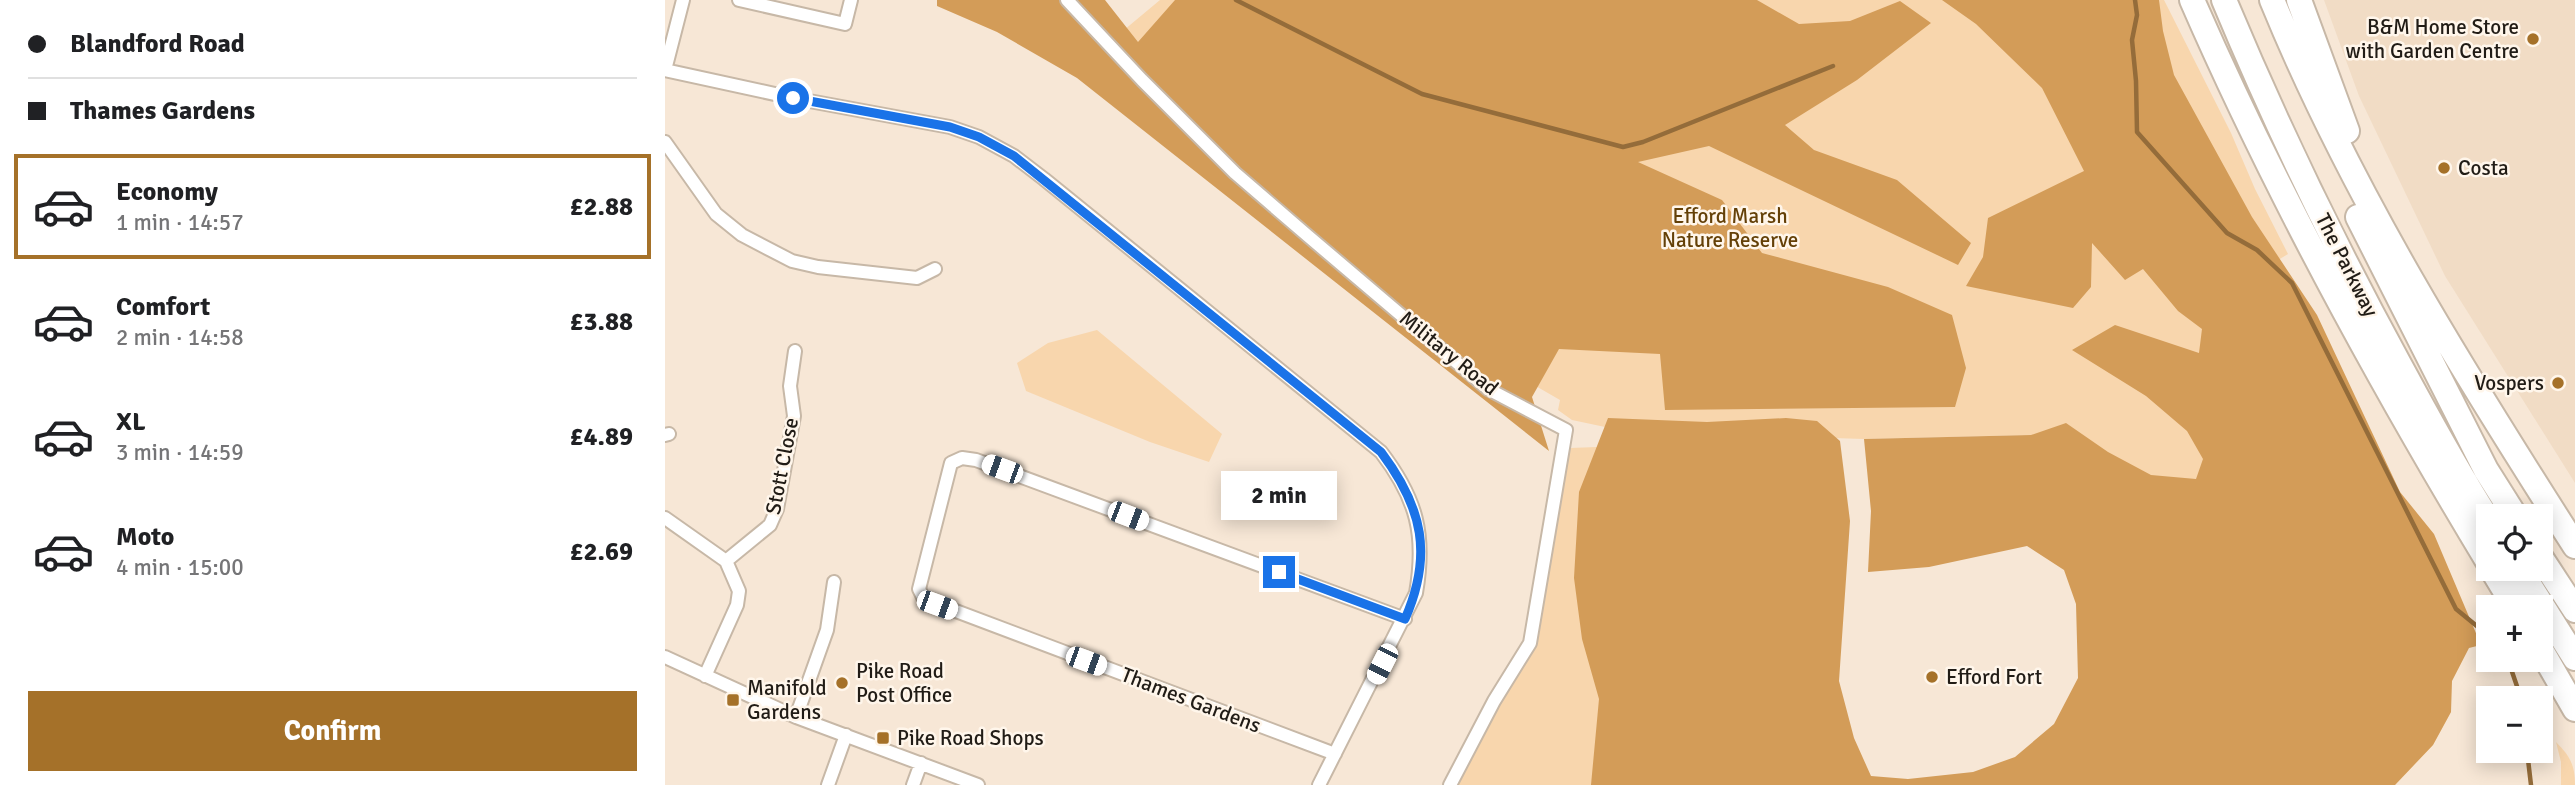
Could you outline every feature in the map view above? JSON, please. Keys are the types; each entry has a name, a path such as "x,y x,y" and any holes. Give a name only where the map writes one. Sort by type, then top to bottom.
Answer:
{"highway":[{"path":"2192,0 2276,182 2331,290 2476,541"},
{"name":"The Parkway","path":"2224,0 2266,102 2326,228 2478,504"},
{"name":"The Parkway","path":"2259,0 2325,150 2398,299 2486,470 2507,504"},
{"path":"2272,0 2300,68 2387,236 2496,423 2575,546"},
{"path":"2299,0 2387,236"},
{"path":"2553,576 2575,610"},
{"path":"2526,581 2575,658"},
{"path":"2553,671 2575,709"}],"street":[{"path":"683,0 665,70 793,98 950,127 979,137 1014,156 1381,452 1407,493 1417,519 1421,542 1416,593 1319,785"},
{"path":"741,0 845,24 851,0"},
{"name":"Military Road","path":"1067,0 1235,173 1308,236 1488,389 1566,430 1530,643 1493,701 1450,785"},
{"path":"665,142 716,214 742,235 792,261 818,267 917,278 935,269"},
{"name":"Stott Close","path":"726,561 770,525 778,509 794,416 790,386 795,351"},
{"name":"Thames Gardens","path":"1335,754 924,599 919,589 951,463 962,458 976,460 1405,619"},
{"path":"665,518 726,561 739,591 737,605 705,677"},
{"path":"796,717 827,630 834,582"},
{"path":"665,657 796,717 978,785"},
{"path":"828,785 846,735"},
{"path":"913,785 921,763"}],"shaded area":[{"path":"2324,0 2575,0 2575,483 2445,276 2359,96"}],"green space":[{"path":"937,0 1105,0 1138,42 1175,0 1757,0 1799,24 1850,21 1900,1 1931,23 1857,80 1785,125 1814,150 1897,180 1971,243 1958,265 1709,146 1638,162 1722,200 1762,253 1888,287 1952,315 1966,368 1955,407 1665,410 1660,354 1559,349 1532,397 1549,451 1077,78 997,32 937,6"},
{"name":"Efford Marsh Nature Reserve","path":"1160,0 2164,0 2288,254 2265,268 2451,712 2433,745 2395,785 2114,731 2031,435 1864,439 1624,431 1572,420 1558,410 1560,400 1522,378 1118,35"},
{"path":"1942,0 2159,0 2163,31 2174,75 2252,217 2317,315 2400,492 2434,534 2476,633 2476,646 2469,648 2452,681 2451,712 2433,745 2395,785 1591,785 1599,699 1582,639 1574,578 1579,492 1608,418 1707,422 1786,418 1817,421 1840,441 1850,521 1839,681 1854,738 1871,776 1908,779 1973,772 2015,757 2054,724 2078,678 2076,604 2064,570 2027,546 1929,567 1868,572 1871,511 1864,439 2031,435 2066,423 2108,452 2151,475 2196,479 2203,459 2187,431 2146,396 2072,350 2115,325 2199,353 2202,329 2178,311 2143,269 2125,280 2092,243 2091,287 2073,308 1966,286 1983,257 1988,218 2084,171 2042,88 1976,24"},
{"path":"1097,330 1222,434 1209,462 1150,442 1026,391 1017,363 1048,343"},
{"path":"1597,447 1750,785 1454,785 1495,707 1534,645 1570,448"},
{"path":"2556,742 2571,761 2575,785 2561,785 2561,762"}],"waterway":[{"path":"1236,0 1422,94 1623,147 1643,142 1833,66"},
{"path":"2135,0 2137,15 2132,40 2137,132 2227,233 2257,250 2292,283 2456,609 2476,625"},
{"path":"2512,672 2517,686"},
{"path":"2528,763 2531,785"}],"place":[{"name":"B&M Home Store with Garden Centre","path":"2533,39"},
{"name":"Costa","path":"2444,168"},
{"name":"Vospers","path":"2558,383"},
{"name":"Efford Fort","path":"1932,677"},
{"name":"Pike Road Post Office","path":"842,683"},
{"name":"Manifold Gardens","path":"733,700"},
{"name":"Pike Road Shops","path":"883,738"}],"route":[{"path":"793,98 950,127 979,137 1014,156 1381,452 1407,493 1417,519 1421,542 1416,593 1405,619 1279,572"}]}
